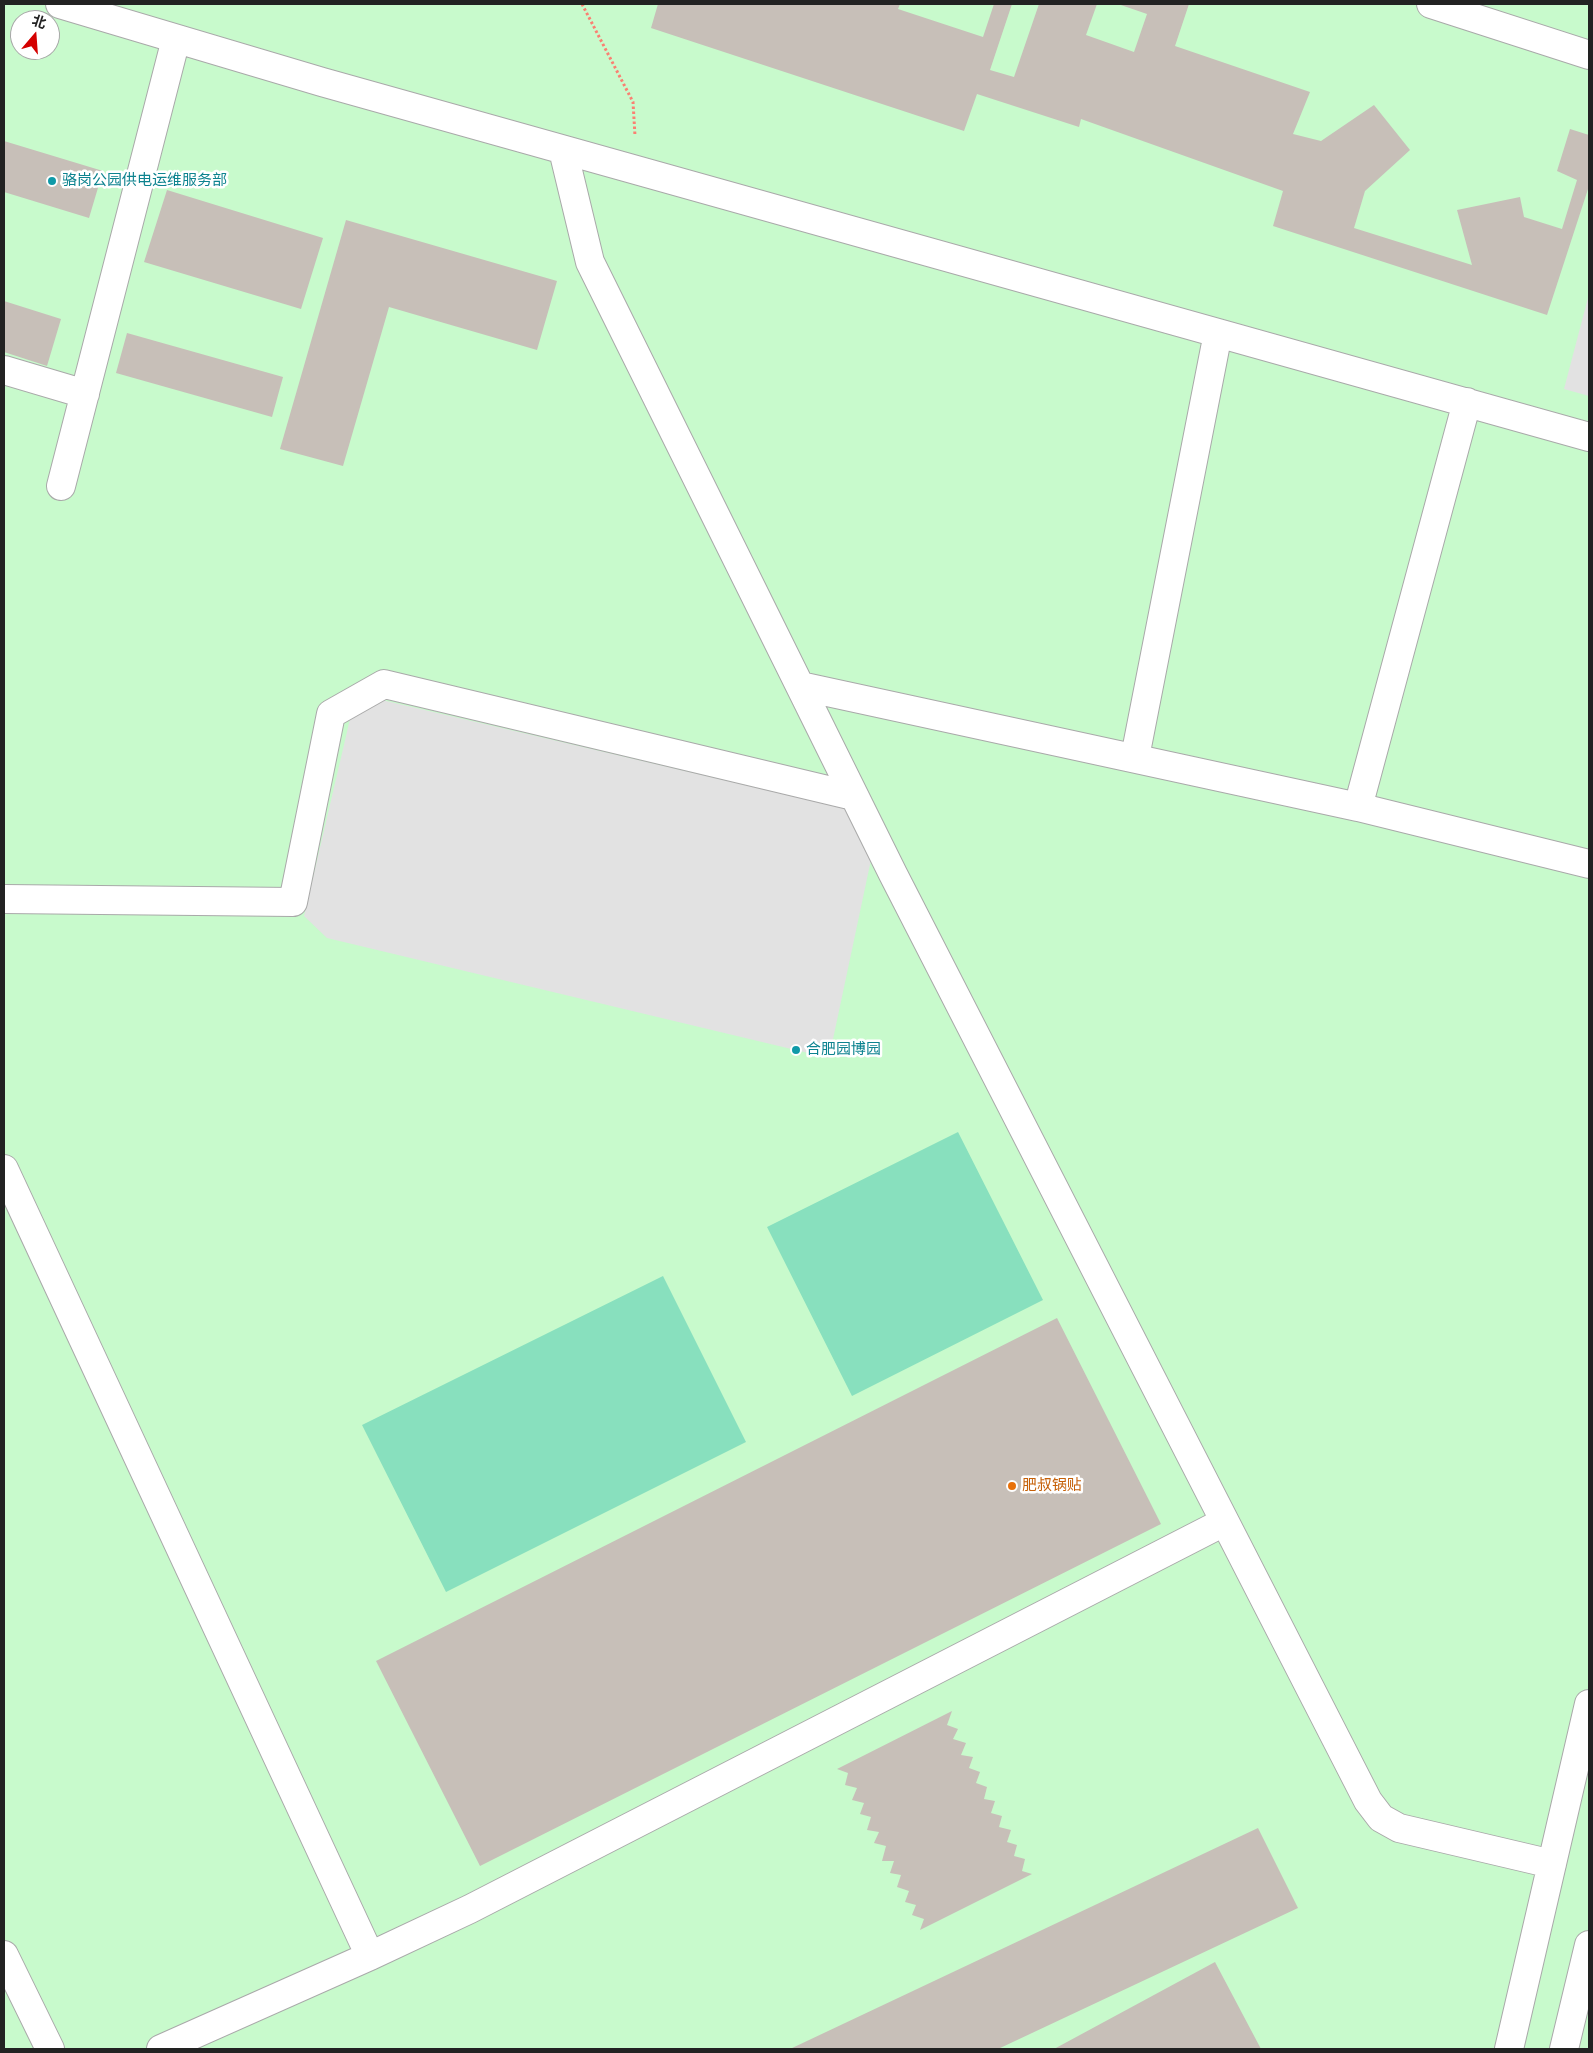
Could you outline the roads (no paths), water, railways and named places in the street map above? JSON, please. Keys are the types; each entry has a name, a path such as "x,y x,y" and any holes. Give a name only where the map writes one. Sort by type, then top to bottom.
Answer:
{"street":[{"path":"60,4 322,82 562,150 1589,437"},
{"path":"1431,4 1589,55"},
{"path":"61,486 176,39"},
{"path":"562,150 590,262 853,796 1368,1801 1381,1818 1399,1828 1552,1864"},
{"path":"1135,757 1218,333"},
{"path":"4,370 85,394"},
{"path":"1358,807 1467,402"},
{"path":"4,899 293,902 332,714 384,684 853,796"},
{"path":"800,686 1135,757 1358,807 1589,864"},
{"path":"4,1169 370,1956"},
{"path":"161,2049 370,1956 470,1909 1224,1522"},
{"path":"1510,2049 1589,1704"},
{"path":"1564,2049 1589,1945"},
{"path":"4,1955 50,2049"}],"place":[{"name":"骆岗公园供电运维服务部","path":"52,181"},
{"name":"合肥园博园","path":"796,1050"},
{"name":"肥叔锅贴","path":"1012,1486"}]}
